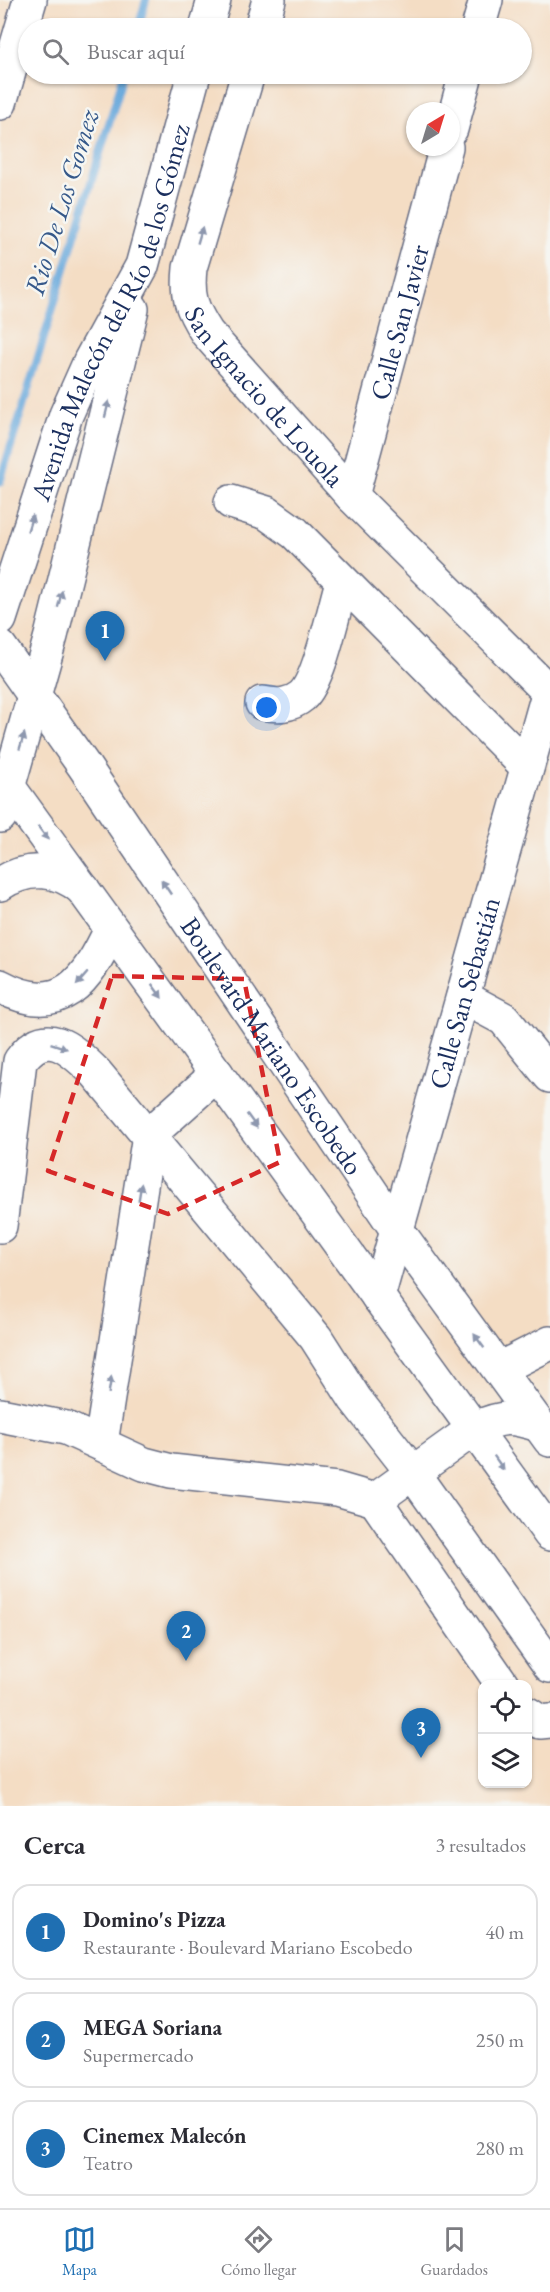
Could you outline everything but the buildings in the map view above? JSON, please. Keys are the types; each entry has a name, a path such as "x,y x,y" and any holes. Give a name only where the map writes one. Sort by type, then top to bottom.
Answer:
{"main road":[{"path":"25,18 30,0"},
{"path":"209,18 214,0"},
{"path":"264,18 269,0"},
{"path":"481,18 486,0"},
{"path":"0,103 18,41"},
{"name":"Avenida Malecón del Río de los Gómez","path":"0,619 66,415 90,361 142,266 191,84"},
{"name":"San Ignacio de Louola","path":"245,84 190,268 188,292 194,313 207,333 352,496 549,689"},
{"path":"458,102 463,84"},
{"name":"Calle San Javier","path":"352,496 444,156"},
{"path":"142,266 51,636 29,687 3,792 87,893 550,1534"},
{"path":"231,502 250,506 282,522 527,767"},
{"path":"262,703 282,705 292,702 309,687 342,582"},
{"path":"51,636 61,702 84,766"},
{"name":"Boulevard Mariano Escobedo","path":"0,647 84,766 397,1230 545,1432"},
{"name":"Calle San Sebastián","path":"378,1297 549,689"},
{"path":"0,884 25,873 39,871 63,876 87,893"},
{"path":"0,986 27,996 44,998 69,992 93,965 111,929"},
{"path":"463,997 504,1019 550,1076"},
{"path":"0,1226 20,1061 30,1048 43,1041 58,1043 74,1052 96,1073 316,1338 355,1399 412,1472 550,1666"},
{"path":"100,1443 149,1135 218,1074"},
{"path":"499,1369 550,1343"},
{"path":"0,1415 66,1428 144,1464 171,1471 338,1489 375,1500 499,1680"},
{"path":"375,1500 475,1428 500,1418 513,1417 545,1432"},
{"path":"532,1717 540,1722 550,1721"}],"highlighted area":[{"path":"112,976 244,979 280,1162 168,1214 48,1171"}],"waterway":[{"name":"Rio De Los Gomez","path":"141,18 146,0"},
{"name":"Rio De Los Gomez","path":"0,482 121,84"}],"place":[{"name":"Domino's Pizza","path":"105,661"},
{"name":"MEGA Soriana","path":"186,1661"},
{"name":"Cinemex Malecón","path":"421,1758"}]}
